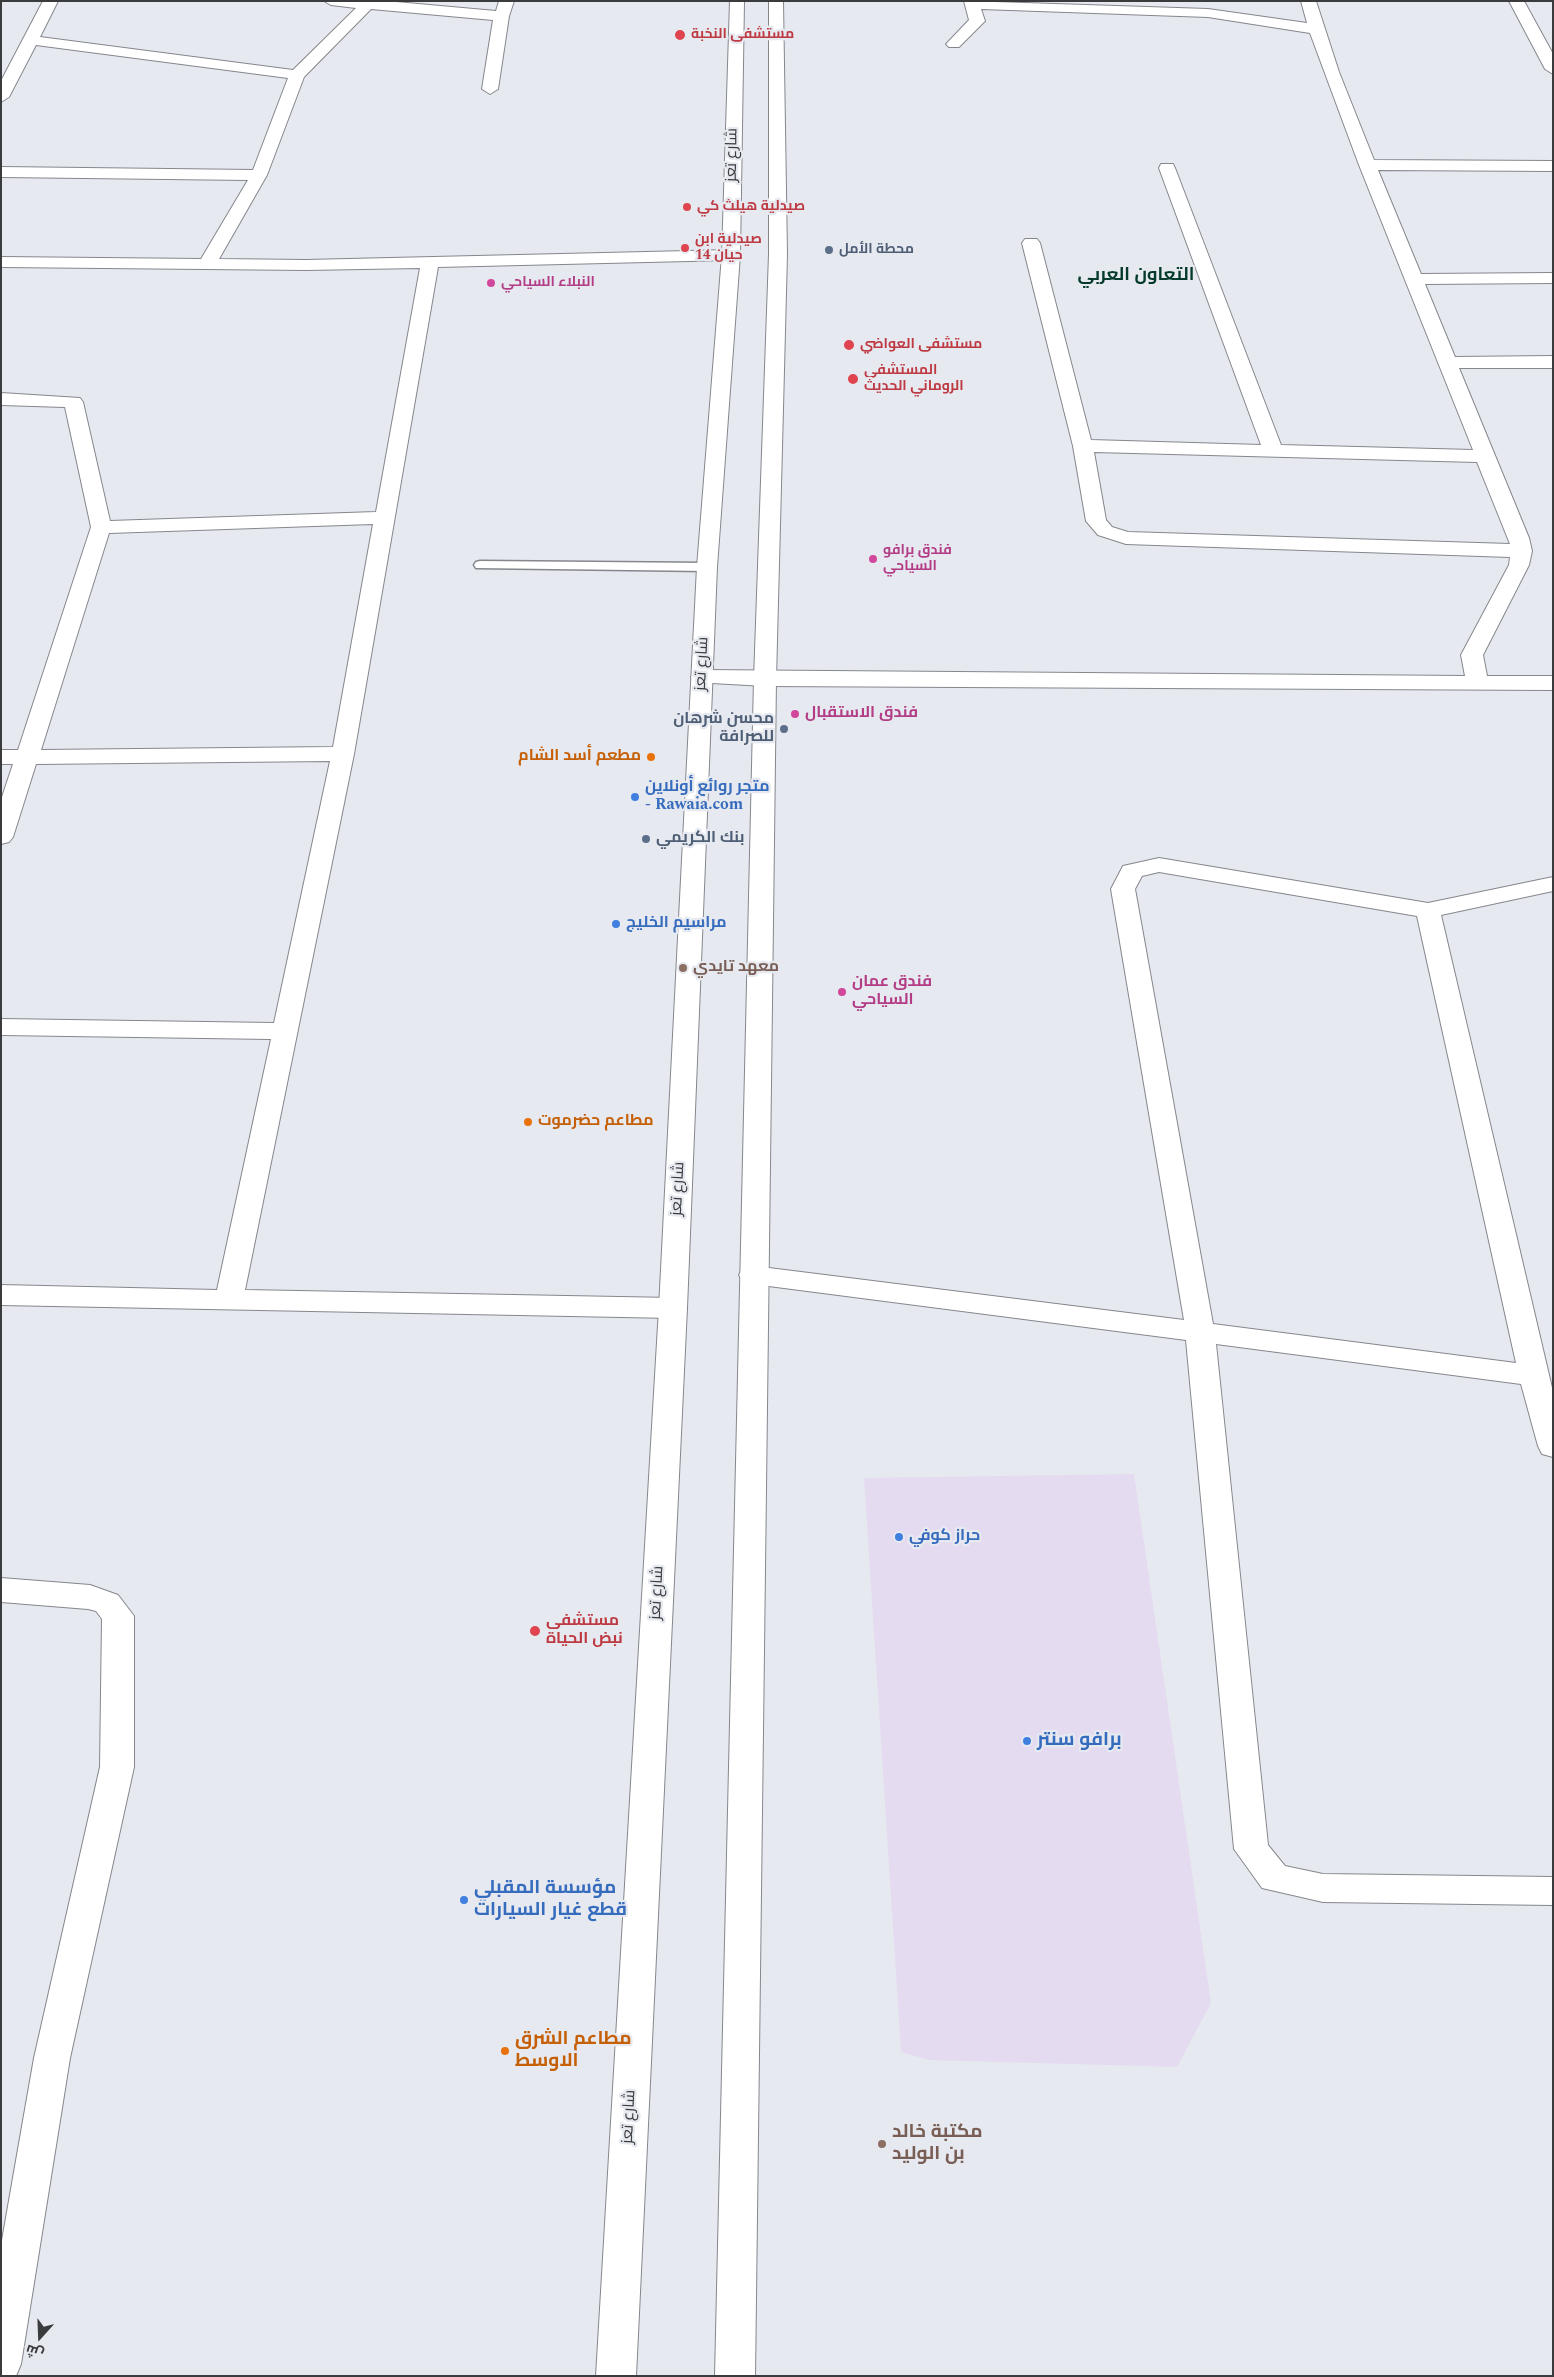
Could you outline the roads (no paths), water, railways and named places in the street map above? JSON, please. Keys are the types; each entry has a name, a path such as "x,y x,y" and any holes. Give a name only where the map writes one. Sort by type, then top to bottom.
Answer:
{"main road":[{"path":"1,97 51,1"},
{"path":"331,1 366,6 501,16"},
{"path":"490,89 501,16 507,1"},
{"name":"شارع تعز","path":"616,2376 673,1308 707,566 731,255 737,1"},
{"path":"736,2376 753,1275 765,679 778,254 776,1"},
{"path":"1308,1 1367,166 1519,538 1522,551 1519,565 1475,646 1472,664 1478,682"},
{"path":"1516,1 1553,69"},
{"path":"954,44 977,21 971,3 1208,13 1317,30"},
{"path":"207,264 259,175 297,75 366,6"},
{"path":"31,40 297,75"},
{"path":"1367,166 1553,166"},
{"path":"1167,168 1273,450"},
{"path":"1,172 259,175"},
{"path":"1031,243 1083,446 1096,520 1106,531 1126,538 1522,551"},
{"path":"1,262 207,264 430,262 731,255"},
{"path":"229,1300 343,754 430,262"},
{"path":"1414,279 1553,278"},
{"path":"1446,363 1553,362"},
{"path":"1,399 73,402 101,527 1,837"},
{"path":"1083,446 1484,456"},
{"path":"101,527 384,518"},
{"path":"702,677 765,679 1553,682"},
{"path":"1,757 343,754"},
{"path":"1553,884 1428,910 1159,864 1132,871 1123,889 1200,1332 1251,1849 1274,1878 1323,1888 1553,1891"},
{"path":"1428,910 1533,1375 1553,1446"},
{"path":"1,1027 285,1031"},
{"path":"753,1275 1533,1375"},
{"path":"1,1295 673,1308"},
{"path":"1,1590 90,1597 107,1603 118,1616 117,1767 52,2058 1,2364"}],"lane":[{"path":"480,564 707,566"}],"place":[{"name":"مستشفى النخبة","path":"680,35"},
{"name":"صيدلية هيلث كي","path":"687,207"},
{"name":"صيدلية ابن حيان 14","path":"685,248"},
{"name":"محطة الأمل","path":"829,250"},
{"name":"النبلاء السياحي","path":"491,283"},
{"name":"مستشفى العواضي","path":"849,345"},
{"name":"المستشفى الروماني الحديث","path":"853,379"},
{"name":"فندق برافو السياحي","path":"873,559"},
{"name":"فندق الاستقبال","path":"795,714"},
{"name":"محسن شرهان للصرافة","path":"784,729"},
{"name":"مطعم أسد الشام","path":"651,757"},
{"name":"متجر روائع أونلاين - Rawaia.com","path":"635,797"},
{"name":"بنك الكريمي","path":"646,839"},
{"name":"مراسيم الخليج","path":"616,924"},
{"name":"معهد تايدي","path":"683,968"},
{"name":"فندق عمان السياحي","path":"842,992"},
{"name":"مطاعم حضرموت","path":"528,1122"},
{"name":"حراز كوفي","path":"899,1537"},
{"name":"مستشفى نبض الحياة","path":"535,1631"},
{"name":"برافو سنتر","path":"1027,1741"},
{"name":"مؤسسة المقبلي قطع غيار السيارات","path":"464,1900"},
{"name":"مطاعم الشرق الاوسط","path":"505,2051"},
{"name":"مكتبة خالد بن الوليد","path":"882,2144"}],"district":[{"name":"التعاون العربي","path":"1136,276"}]}
